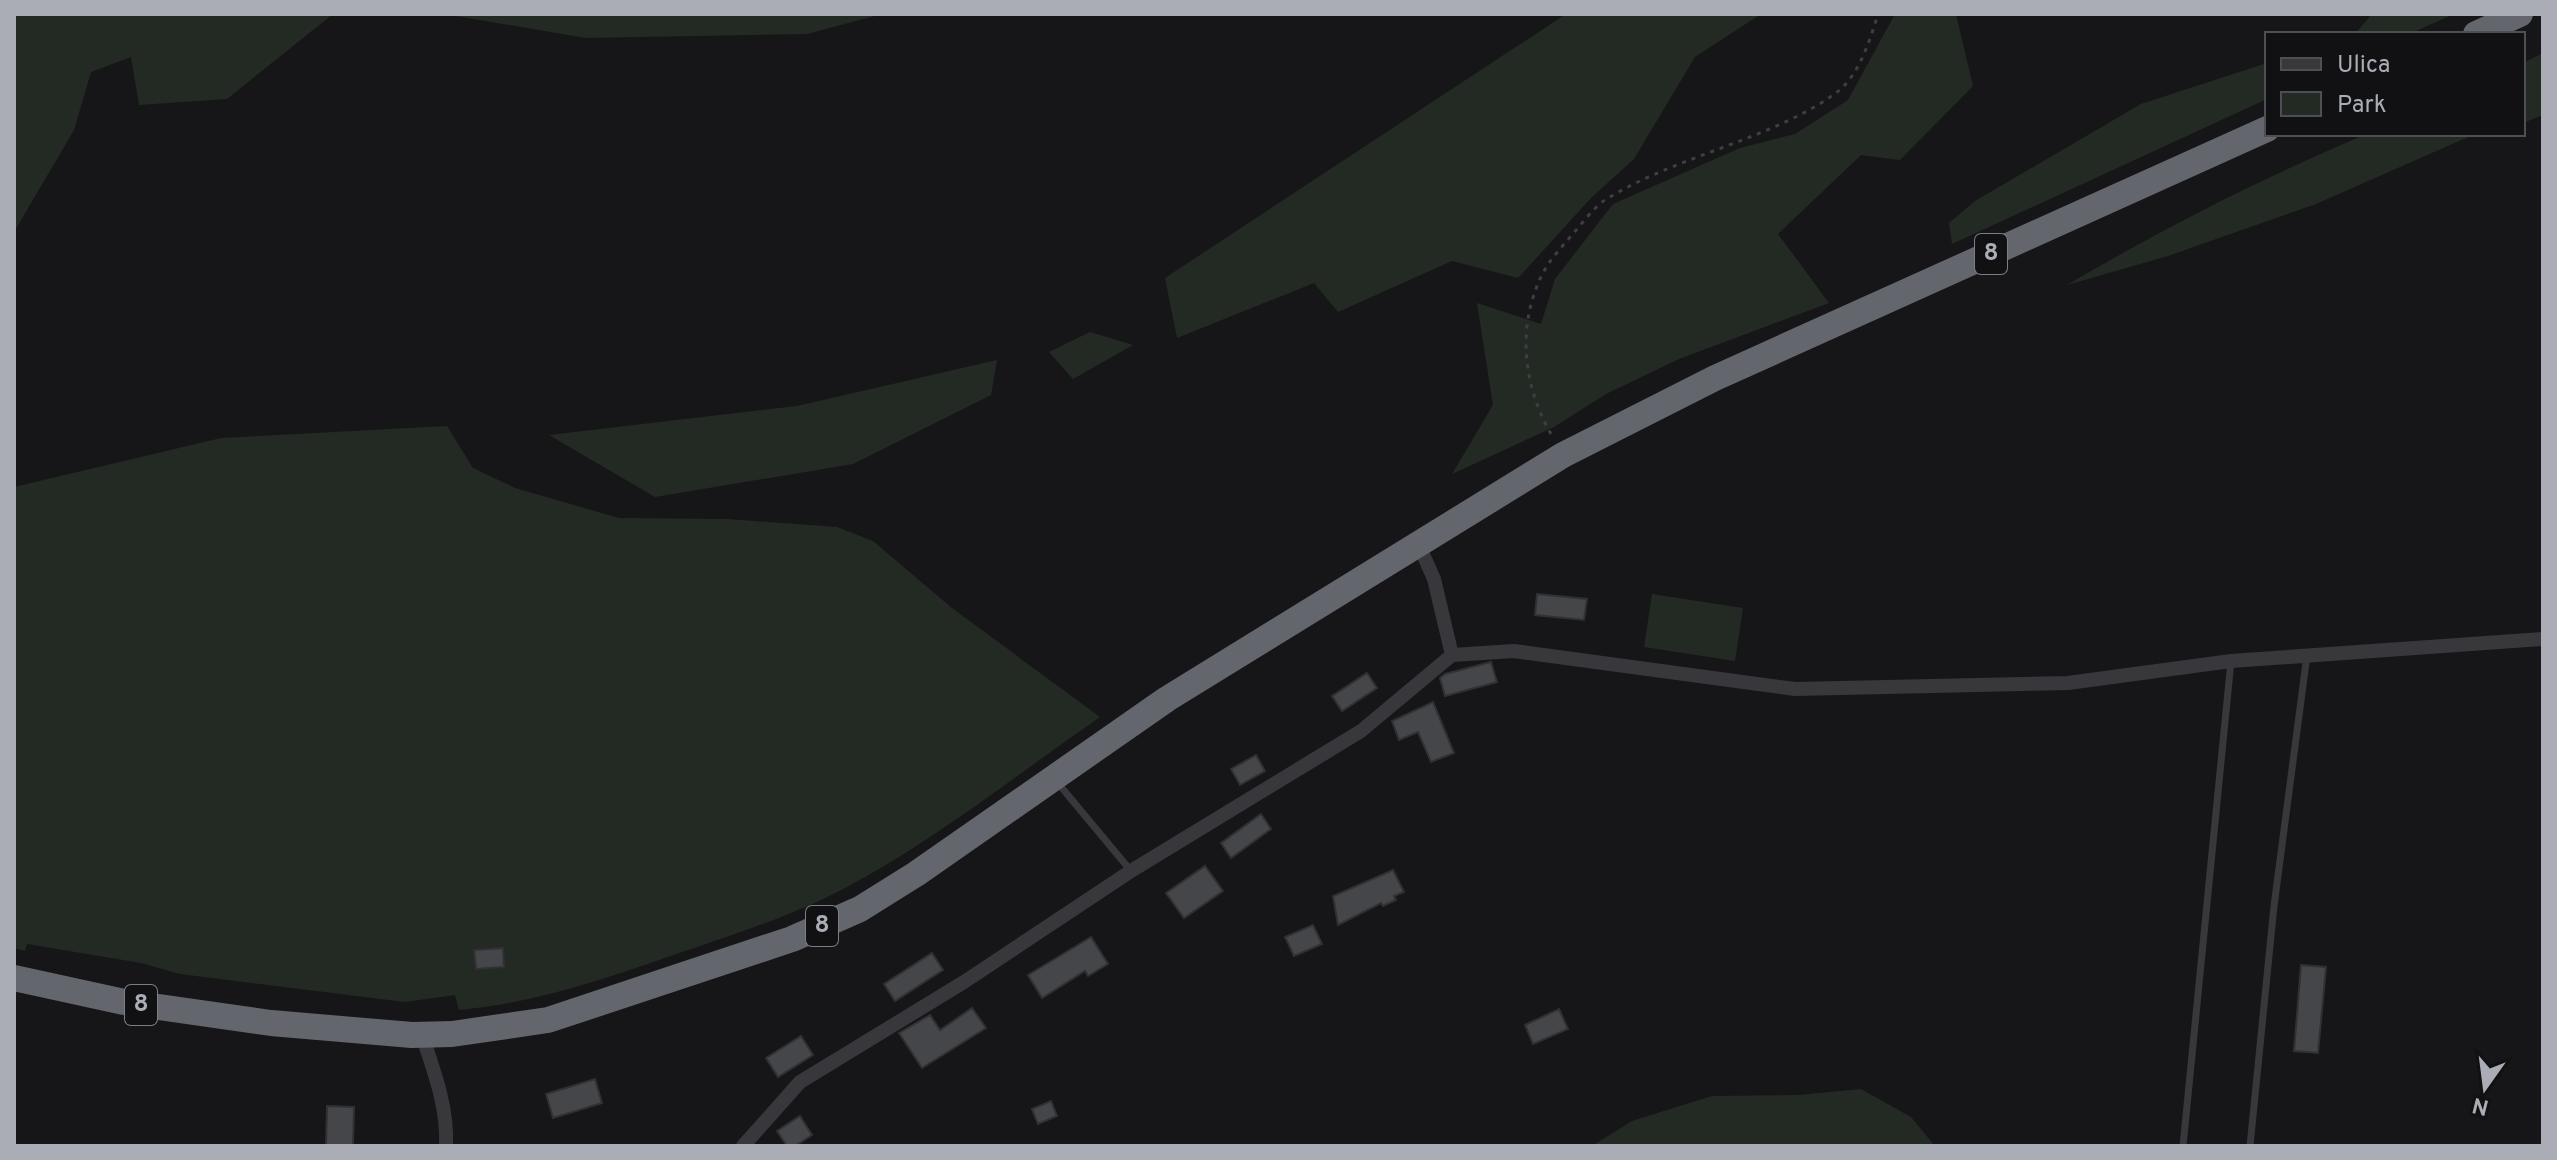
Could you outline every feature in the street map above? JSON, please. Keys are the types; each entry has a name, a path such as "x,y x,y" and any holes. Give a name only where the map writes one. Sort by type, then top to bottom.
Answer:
{"highway":[{"path":"2480,32 2520,14"},
{"name":"8","path":"14,978 186,1012 271,1023 422,1035 486,1031 548,1020 792,939 871,902 1167,699 1563,455 1715,378 2265,130"}],"street":[{"path":"1418,543 1434,579 1452,655"},
{"path":"751,1142 800,1082 977,974 1131,871 1361,731 1452,655 1514,651 1795,689 1839,690 2068,683 2231,661 2543,639"},
{"path":"422,1035 441,1097 447,1126 446,1146"}],"lane":[{"path":"2250,1146 2274,906 2307,655"},
{"path":"2183,1146 2231,661"},
{"path":"1053,778 1131,871"}],"path":[{"path":"1563,455 1538,411 1530,381 1525,328 1541,270 1602,201 1674,165 1784,120 1838,92 1867,49 1878,14"}],"green space":[{"path":"14,14 333,14 227,99 139,105 131,57 91,72 74,130 14,232"},
{"path":"444,14 882,14 807,34 586,38"},
{"path":"1566,14 1761,14 1695,57 1634,159 1592,197 1518,278 1452,261 1338,312 1314,283 1177,338 1165,278"},
{"path":"1895,14 1956,14 1973,86 1900,160 1861,155 1778,234 1829,303 1679,359 1606,394 1554,427 1452,474 1493,405 1477,303 1541,324 1555,279 1613,204 1740,148 1795,134 1848,100"},
{"path":"2372,14 2454,14 2414,32 2357,32"},
{"path":"2543,53 2543,115 2525,122 2525,62"},
{"path":"2265,64 2265,100 1952,244 1949,223 1975,201 2141,104"},
{"path":"2362,136 2470,136 2316,204 2168,256 2067,285 2140,243 2290,168"},
{"path":"1090,332 1133,345 1073,379 1049,352"},
{"path":"997,360 991,395 853,464 655,497 549,435 797,406"},
{"path":"447,426 473,468 515,488 619,518 727,519 837,527 873,541 952,608 1100,717 943,828 879,869 829,896 772,920 637,968 519,1001 459,1010 455,995 405,1002 180,974 141,963 27,944 25,951 14,948 14,487 221,438"},
{"path":"1652,594 1743,608 1735,661 1644,647"},
{"path":"1861,1089 1911,1117 1935,1146 1592,1146 1632,1121 1712,1096 1799,1095"}],"building":[{"path":"1537,594 1587,599 1584,620 1535,615"},
{"path":"1491,662 1497,682 1445,696 1440,678 1445,674"},
{"path":"1367,673 1377,688 1342,711 1332,696"},
{"path":"1433,702 1454,753 1431,762 1418,732 1399,740 1392,721"},
{"path":"1256,755 1265,771 1240,785 1231,769"},
{"path":"1261,814 1271,829 1231,858 1221,843"},
{"path":"1205,866 1223,891 1184,918 1166,893"},
{"path":"1393,870 1404,892 1394,896 1396,900 1383,906 1381,903 1338,925 1333,896"},
{"path":"1313,925 1322,944 1294,956 1285,937"},
{"path":"1091,937 1108,964 1088,976 1085,971 1042,998 1028,975"},
{"path":"503,948 504,967 476,969 474,950"},
{"path":"932,953 943,970 895,1001 884,984"},
{"path":"2301,965 2326,967 2318,1053 2294,1051"},
{"path":"972,1008 986,1028 922,1068 899,1033 930,1015 940,1030"},
{"path":"1559,1009 1568,1029 1533,1044 1525,1025"},
{"path":"801,1036 813,1055 778,1077 766,1058"},
{"path":"595,1079 602,1103 553,1118 546,1094"},
{"path":"1051,1101 1057,1116 1038,1124 1032,1109"},
{"path":"327,1106 354,1107 353,1146 326,1146"},
{"path":"800,1116 812,1135 795,1146 787,1146 777,1131"}]}
